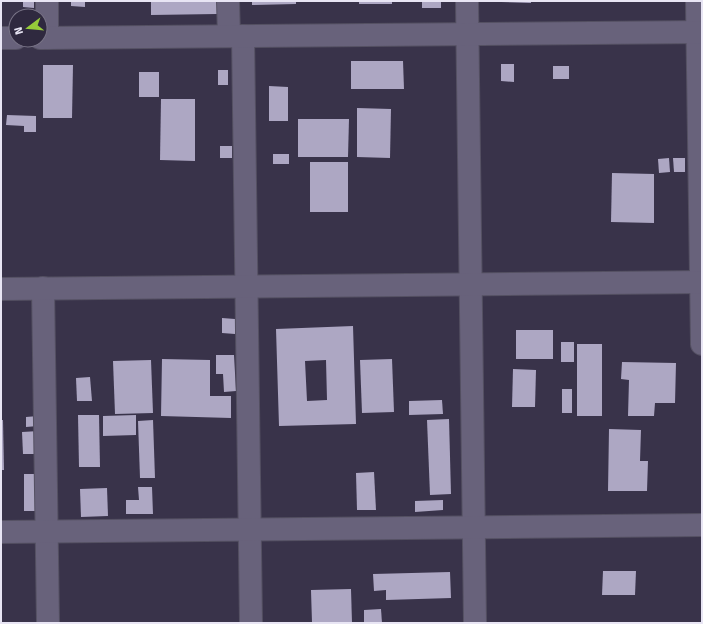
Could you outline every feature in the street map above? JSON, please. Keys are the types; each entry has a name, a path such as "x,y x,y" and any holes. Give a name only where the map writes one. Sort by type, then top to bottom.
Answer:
{"street":[{"path":"228,1 236,36 246,286 251,623"},
{"path":"467,1 475,623"},
{"path":"697,1 700,32 702,344"},
{"path":"48,38 700,32"},
{"path":"1,289 702,282"},
{"path":"43,288 48,623"},
{"path":"1,532 702,525"}],"building":[{"path":"23,1 34,1 34,8 23,7"},
{"path":"71,1 85,1 85,7 71,6"},
{"path":"151,1 217,1 217,14 151,15"},
{"path":"252,1 296,1 296,4 252,5"},
{"path":"359,1 392,1 392,4 359,4"},
{"path":"422,1 441,1 441,8 422,8"},
{"path":"531,1 531,3 501,2"},
{"path":"351,61 403,61 404,89 351,89"},
{"path":"501,64 514,64 514,82 501,81"},
{"path":"43,65 73,65 72,118 43,118"},
{"path":"553,66 569,66 569,79 553,79"},
{"path":"218,70 228,70 228,85 218,85"},
{"path":"139,72 159,72 159,97 139,97"},
{"path":"269,86 288,87 288,121 269,121"},
{"path":"161,99 195,99 195,161 160,160"},
{"path":"357,108 391,109 390,158 357,157"},
{"path":"7,115 36,116 36,132 24,132 24,126 6,125"},
{"path":"298,119 349,119 348,157 298,157"},
{"path":"220,146 232,146 232,158 220,158"},
{"path":"273,154 289,154 289,164 273,164"},
{"path":"669,158 670,172 659,173 658,159"},
{"path":"673,158 685,158 685,172 674,172"},
{"path":"310,162 348,162 348,212 310,212"},
{"path":"612,173 654,174 654,223 611,222"},
{"path":"222,318 235,319 235,334 222,333"},
{"path":"353,326 356,424 279,426 276,329","holes":["326,360 327,400 307,401 305,361"]},
{"path":"516,330 553,330 553,359 516,359"},
{"path":"561,342 574,342 574,362 561,362"},
{"path":"577,344 602,344 602,416 577,416"},
{"path":"216,355 234,355 236,391 224,392 223,374 216,374"},
{"path":"162,359 210,360 210,396 231,396 231,418 161,416"},
{"path":"392,359 394,412 362,413 360,360"},
{"path":"151,360 153,413 115,414 113,361"},
{"path":"622,362 676,363 675,403 655,403 654,416 628,416 629,380 621,379"},
{"path":"513,369 536,370 535,407 512,407"},
{"path":"90,377 92,401 77,401 76,378"},
{"path":"562,389 572,389 572,413 562,413"},
{"path":"442,400 443,414 409,415 409,401"},
{"path":"78,415 99,415 100,467 79,467"},
{"path":"136,415 136,435 103,436 103,416"},
{"path":"38,416 38,426 26,427 26,417"},
{"path":"449,419 451,494 430,495 427,420"},
{"path":"1,420 3,420 4,470 1,470"},
{"path":"153,420 155,478 140,478 138,421"},
{"path":"609,429 641,430 640,461 648,461 647,491 608,491"},
{"path":"39,431 40,454 23,454 22,432"},
{"path":"374,472 376,510 357,510 356,473"},
{"path":"24,474 38,474 39,511 24,511"},
{"path":"138,487 152,487 153,514 126,514 126,500 139,500"},
{"path":"107,488 108,516 81,517 80,489"},
{"path":"443,500 443,510 415,512 415,501"},
{"path":"603,571 636,571 635,595 602,595"},
{"path":"450,572 451,598 386,600 386,590 374,591 373,574"},
{"path":"351,589 352,623 312,623 311,590"},
{"path":"381,609 382,623 364,623 364,610"}]}
